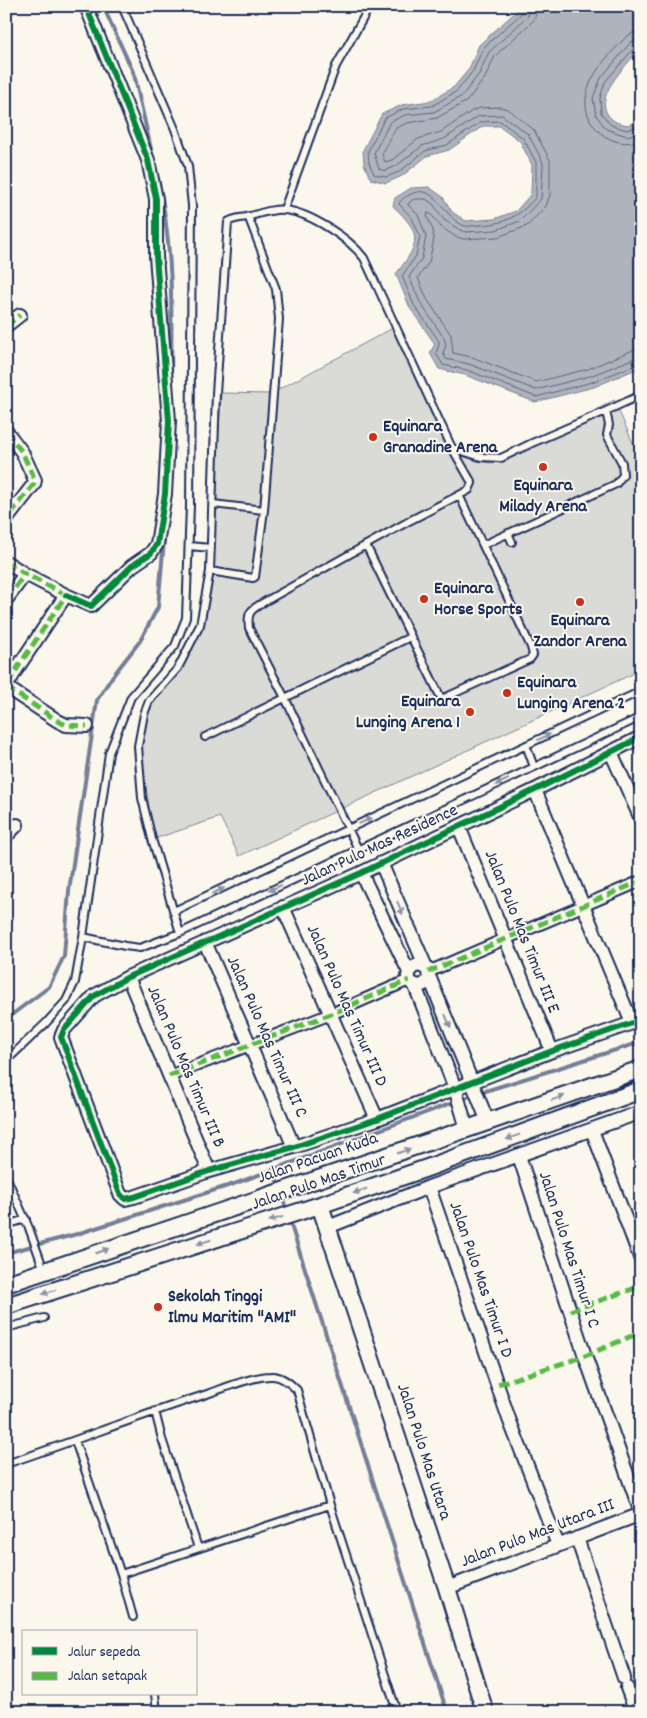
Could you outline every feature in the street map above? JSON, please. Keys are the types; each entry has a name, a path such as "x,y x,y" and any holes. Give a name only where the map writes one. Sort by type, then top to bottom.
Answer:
{"street":[{"path":"6,562 24,574 91,606 132,566 151,553 157,544 165,494 170,421 156,256 156,199 148,160 86,6"},
{"path":"6,326 20,315"},
{"path":"6,431 22,452 35,480 34,484 6,520"},
{"path":"6,600 24,574"},
{"path":"66,595 6,687 58,721 66,724 87,726"},
{"name":"Jalan Pulo Mas Residence","path":"209,1171 134,1197 125,1199 120,1194 60,1037 94,996 128,977 459,827 641,738"},
{"path":"611,752 641,818"},
{"path":"209,1171 294,1147 456,1092 552,1050 636,1022 583,906 535,790"},
{"path":"6,836 17,825"},
{"name":"Jalan Pulo Mas Timur III E","path":"459,827 552,1050"},
{"name":"Jalan Pulo Mas Residence","path":"381,863 428,972 486,1118"},
{"name":"Jalan Pulo Mas Residence","path":"361,873 411,979 456,1092 466,1125"},
{"path":"428,972 641,880"},
{"name":"Jalan Pulo Mas Timur III D","path":"283,907 377,1119"},
{"name":"Jalan Pulo Mas Timur III C","path":"205,942 294,1147"},
{"path":"411,979 414,966 422,966 428,972"},
{"path":"411,979 419,986 426,983 428,972"},
{"name":"Jalan Pulo Mas Timur III B","path":"128,977 209,1171"},
{"path":"169,1076 331,1014 411,979"},
{"name":"Jalan Pacuan Kuda","path":"6,1284 42,1266 244,1205 486,1118 641,1069"},
{"name":"Jalan Pulo Mas Timur","path":"6,1306 320,1205 641,1090"},
{"path":"328,1227 429,1187 641,1112"},
{"path":"592,1130 641,1260"},
{"name":"Jalan Pulo Mas Timur I C","path":"519,1156 584,1356 641,1514"},
{"name":"Jalan Pulo Mas Timur I D","path":"429,1187 509,1419 558,1545"},
{"name":"Jalan Pulo Mas Utara","path":"320,1205 447,1588 485,1712"},
{"name":"Jalan Pulo Mas Utara III","path":"447,1588 641,1514"},
{"path":"577,1538 636,1712"}],"lane":[{"path":"6,1061 66,1001 75,982 109,753 131,697 174,646 186,618 190,506 192,206 188,166 175,129 122,6"},
{"path":"284,209 336,66 370,6"},
{"path":"180,933 142,798 138,746 144,714 150,701 178,668 200,626 210,571 216,393 228,222 265,211 284,209 297,213 344,237 364,258 452,448 472,483 469,490 251,610 248,617 249,628 358,849"},
{"path":"210,571 255,577 264,510 279,319 276,289 248,216"},
{"path":"452,448 481,457 501,458 641,395"},
{"path":"483,545 616,484 623,474 622,462 607,435 606,411"},
{"path":"366,545 441,698 530,660 533,655 531,647 459,495"},
{"path":"213,504 264,510"},
{"path":"508,533 512,542"},
{"path":"189,546 211,548"},
{"path":"205,737 410,637"},
{"path":"174,912 641,691"},
{"path":"83,937 140,948 180,933 641,717"},
{"path":"526,745 534,767"},
{"path":"6,1176 26,1219 42,1266"},
{"path":"6,1225 26,1219"},
{"path":"6,1328 44,1318"},
{"path":"6,1464 243,1382 272,1375 288,1381 297,1390 330,1505 397,1712"},
{"path":"155,1411 162,1439 198,1548"},
{"path":"75,1441 121,1574 133,1617"},
{"path":"121,1574 330,1505"},
{"path":"155,1696 157,1712"}],"shaded area":[{"name":"Equinara Horse Sports","path":"393,328 448,451 477,461 491,463 557,432 614,400 641,461 641,670 239,856 220,817 154,839 140,748 145,717 151,703 179,670 201,627 215,507 221,393 270,394"}],"water":[{"path":"522,6 641,6 641,48 612,82 605,103 606,112 618,123 628,125 639,120 641,117 641,367 594,387 535,402 465,375 439,369 430,353 435,344 410,308 396,274 410,254 415,239 409,224 393,206 395,198 411,188 429,187 443,197 452,212 466,221 494,219 516,211 531,194 532,165 520,141 500,126 483,126 449,150 427,156 402,176 386,183 371,179 364,164 363,150 382,114 402,105 430,101 454,87 469,69 479,45"}],"waterway":[{"path":"103,6 134,74 153,158"},
{"path":"158,179 169,252 171,376"},
{"path":"6,1019 49,987 64,956 69,891 97,700 140,641 158,607 164,540"},
{"path":"6,1253 77,1234 234,1184 476,1094 641,1042"},
{"path":"273,1169 279,1188"},
{"path":"282,1195 287,1212"},
{"path":"289,1219 447,1712"}],"marked path":[{"path":"6,326 20,315"},
{"path":"6,431 22,452 35,480 34,484 6,520"},
{"path":"6,562 66,595 6,687"},
{"path":"6,600 25,574"},
{"path":"6,687 66,725 87,726"},
{"path":"428,972 641,881"},
{"path":"169,1076 331,1014 409,980"},
{"path":"570,1311 641,1286"},
{"path":"498,1384 585,1356 641,1332"}],"cycle path":[{"path":"66,595 91,606 132,566 151,553 157,544 165,494 169,421 156,256 156,199 148,160 86,6"},
{"path":"641,737 361,873 128,977 94,996 64,1030 61,1037 120,1194 125,1199 209,1171 294,1147 377,1119 552,1051 641,1020"}],"place":[{"name":"Equinara Granadine Arena","path":"373,437"},
{"name":"Equinara Milady Arena","path":"543,467"},
{"name":"Equinara Horse Sports","path":"424,599"},
{"name":"Equinara Zandor Arena","path":"580,602"},
{"name":"Equinara Lunging Arena 2","path":"507,693"},
{"name":"Equinara Lunging Arena 1","path":"470,712"},
{"name":"Sekolah Tinggi Ilmu Maritim \"AMI\"","path":"158,1307"}]}
